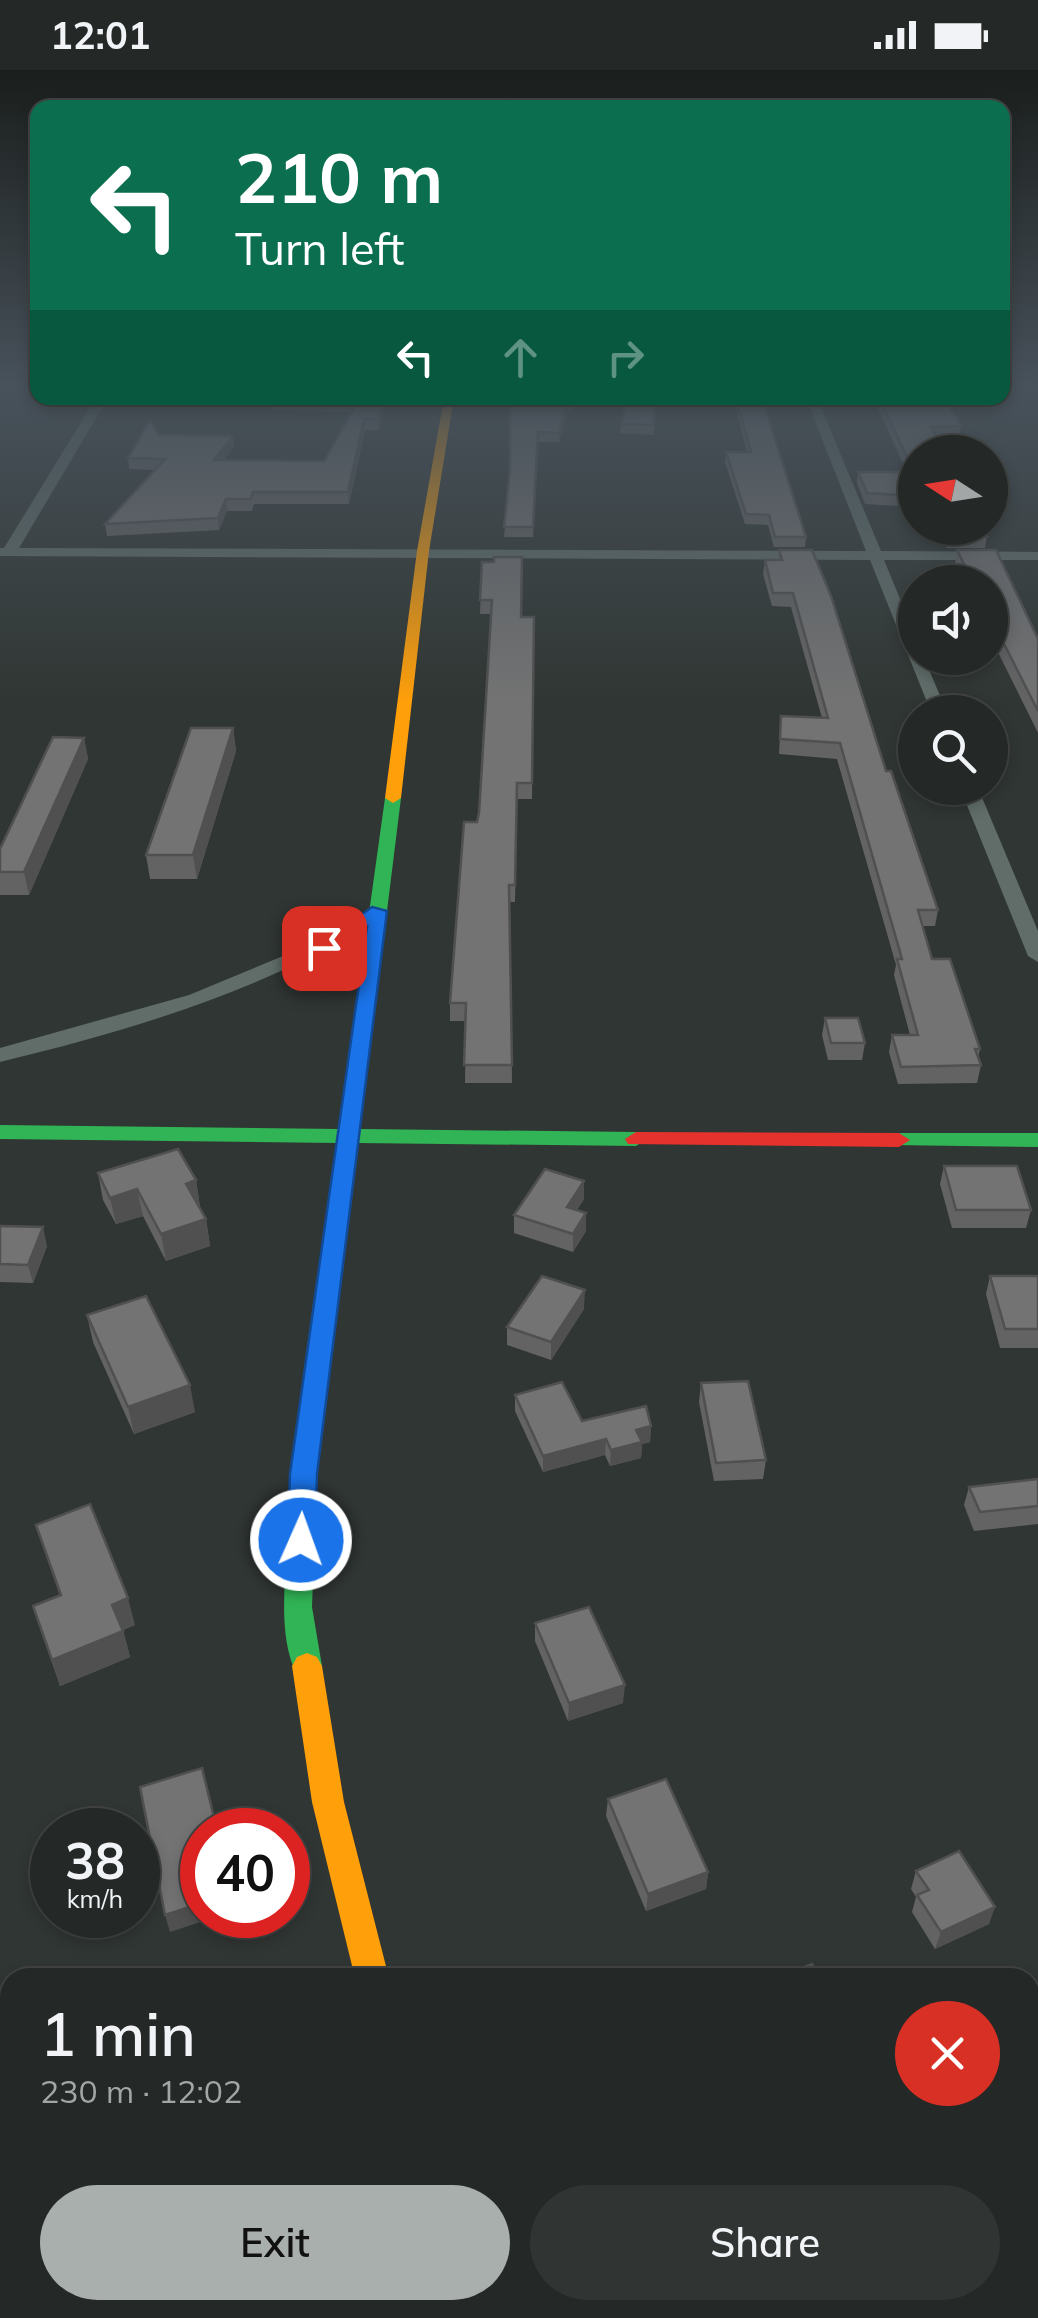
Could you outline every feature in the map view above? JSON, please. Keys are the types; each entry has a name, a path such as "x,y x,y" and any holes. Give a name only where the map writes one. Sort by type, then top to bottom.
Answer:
{"street":[{"path":"4,552 42,492"},
{"path":"370,1968 328,1802 298,1607 304,1474 433,492"},
{"path":"849,492 898,612"},
{"path":"4,552 1038,556"},
{"path":"976,805 1038,956"},
{"path":"0,1055 217,993 324,948 378,911"},
{"path":"0,1132 350,1138 1038,1140"}],"building":[{"path":"135,492 348,492 253,492 251,499 226,499 218,518 105,524"},
{"path":"508,492 535,492 533,527 504,527"},
{"path":"739,492 792,492 806,537 775,537 769,515 746,514"},
{"path":"867,492 898,492 898,495 867,493"},
{"path":"779,550 812,550 831,596 886,771 891,771 898,805 902,805 938,910 918,910 932,959 950,959 980,1049 975,1049 981,1065 901,1067 892,1035 918,1035 897,959 902,959 840,743 780,739 781,716 828,718 793,593 773,593 765,560 782,560"},
{"path":"957,550 996,550 1003,565 964,565"},
{"path":"494,557 522,557 521,617 534,617 532,783 517,783 515,885 509,885 512,1065 464,1065 466,1003 450,1003 464,822 477,822 479,813 492,600 480,600 482,562 494,562"},
{"path":"1008,575 1038,639 1038,711 1008,652"},
{"path":"191,728 233,728 193,855 146,855"},
{"path":"53,737 84,738 24,872 0,872 0,849"},
{"path":"825,1018 858,1018 865,1043 831,1043"},
{"path":"178,1149 196,1180 186,1184 206,1219 161,1234 137,1189 110,1198 98,1173"},
{"path":"944,1166 1017,1166 1031,1210 956,1210"},
{"path":"545,1169 584,1181 567,1207 586,1213 573,1234 514,1215"},
{"path":"0,1226 43,1227 28,1265 0,1264"},
{"path":"542,1276 585,1290 551,1342 507,1327"},
{"path":"990,1276 1038,1276 1038,1329 1005,1329"},
{"path":"146,1296 190,1385 128,1407 87,1315"},
{"path":"748,1381 766,1460 716,1463 701,1383"},
{"path":"562,1382 582,1421 646,1406 651,1426 636,1430 642,1442 611,1450 606,1439 543,1456 515,1395"},
{"path":"1038,1479 1038,1506 980,1512 969,1487"},
{"path":"90,1504 128,1598 112,1605 123,1631 52,1660 33,1606 61,1595 36,1525"},
{"path":"589,1607 625,1685 569,1703 535,1623"},
{"path":"202,1768 212,1808 180,1808 180,1910 165,1915 160,1889 160,1808 144,1808 140,1787"},
{"path":"666,1779 708,1872 648,1894 608,1799"},
{"path":"959,1851 995,1907 941,1932 917,1895 929,1890 916,1871"}],"traffic: fast":[{"path":"307,1666 298,1607 304,1474 393,798"},
{"path":"0,1132 636,1139"},
{"path":"899,1140 1038,1140"}],"traffic: slow":[{"path":"393,798 433,492"},
{"path":"307,1666 328,1802 370,1968"}],"traffic: jam":[{"path":"636,1139 899,1140"}],"route":[{"path":"301,1540 304,1474 378,911 324,948"}]}
